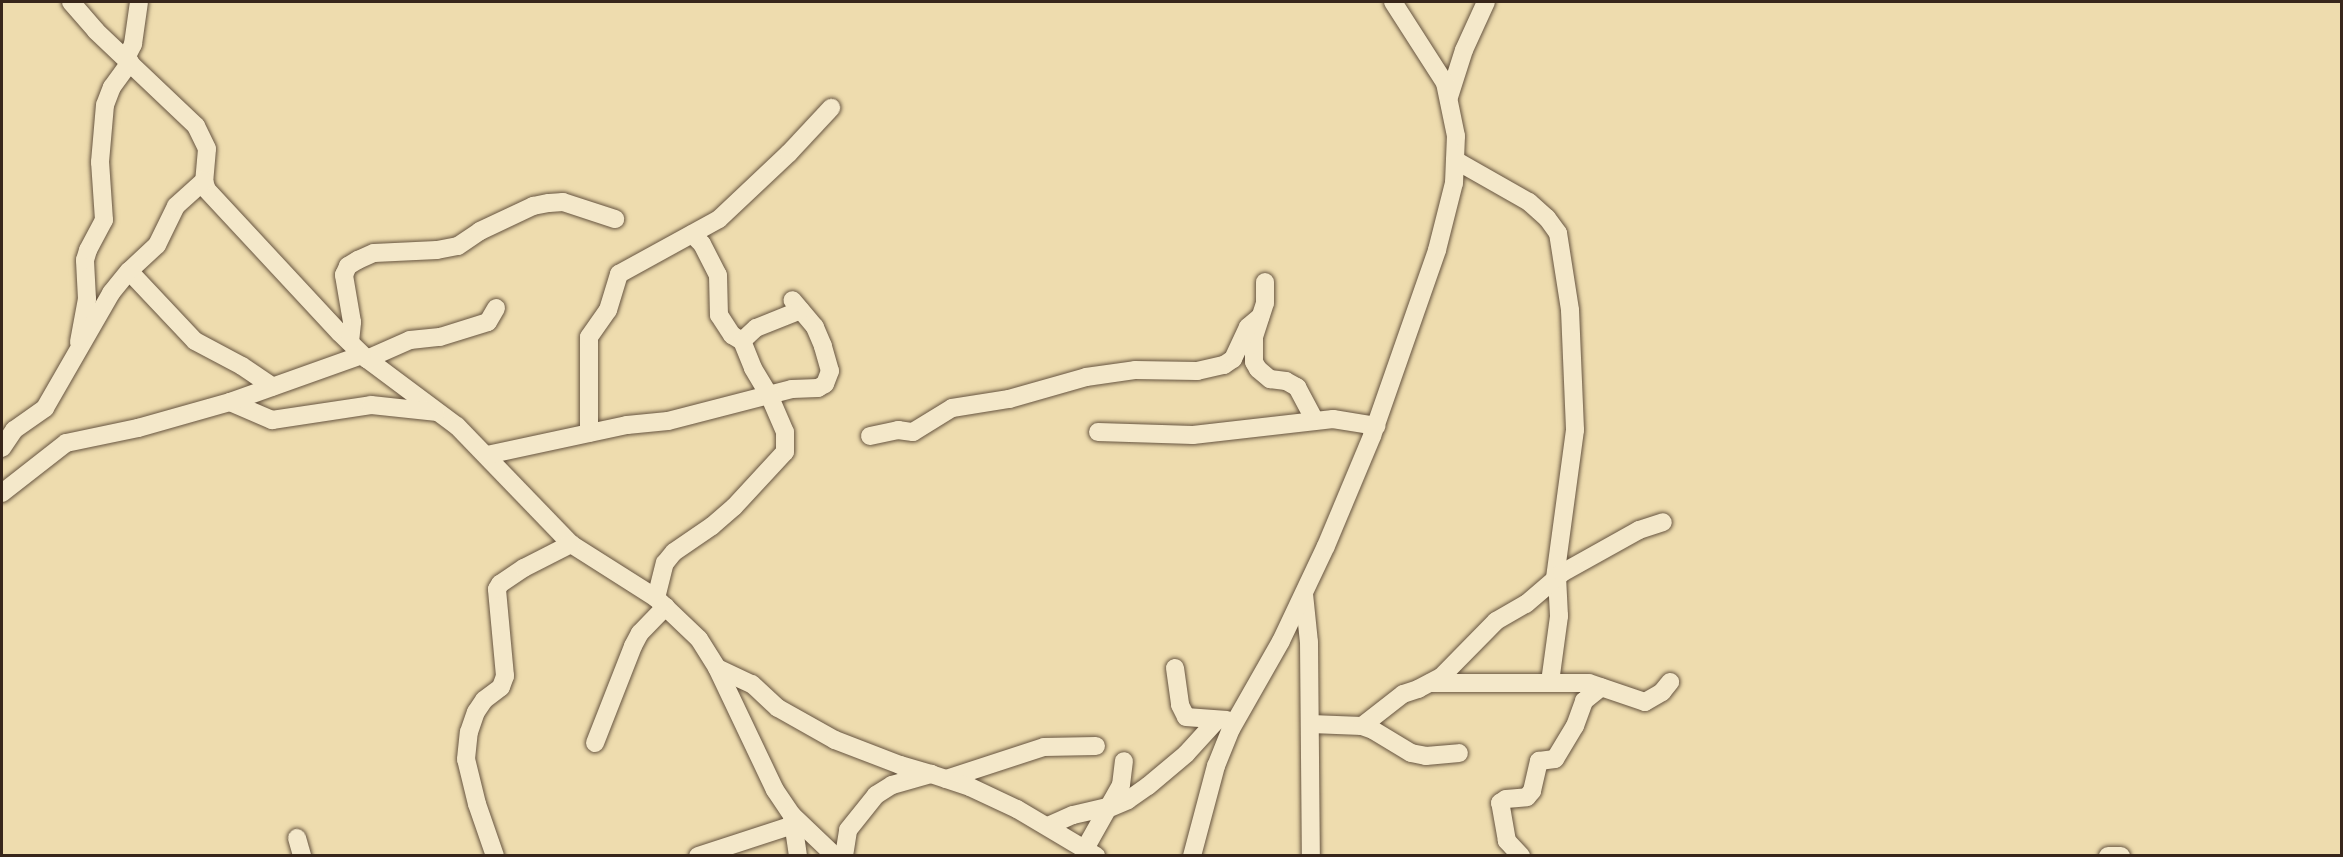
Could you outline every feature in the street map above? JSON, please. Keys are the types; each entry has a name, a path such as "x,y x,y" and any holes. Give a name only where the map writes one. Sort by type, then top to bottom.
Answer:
{"street":[{"path":"71,2 96,31 201,134 207,149 204,181 215,201 360,352 437,412 487,455 571,544 661,602 699,639 717,668 792,820 798,855"},
{"path":"78,353 87,299 85,260 104,220 100,162 105,105 112,87 128,60 133,44 139,2"},
{"path":"1048,826 1073,815 1106,809 1128,800 1148,786 1226,720 1281,641 1376,426 1437,250 1454,183 1456,136 1445,82 1393,2"},
{"path":"1468,2 1478,19"},
{"path":"1449,97 1486,2"},
{"path":"589,434 589,337 608,310 619,274 624,269 719,219 831,108"},
{"path":"1455,160 1529,202 1547,218 1558,233 1570,310 1575,430 1556,577 1559,616 1550,682"},
{"path":"2,448 14,430 45,408 111,293 129,271 158,245 176,206 204,181"},
{"path":"360,352 352,322 344,274 348,266 357,260 374,254 437,250 458,246 480,231 533,206 549,202 563,202 615,219"},
{"path":"595,743 633,646 661,602 666,563 674,552 734,507 785,453 785,432 742,341 732,335 719,315 718,275 702,244 692,234"},
{"path":"129,271 195,341 242,366 273,387"},
{"path":"1265,282 1265,303 1253,344 1258,369 1270,379 1286,381 1296,387 1315,421"},
{"path":"487,455 627,425 668,421 792,389 818,388 830,378 823,346 815,327 797,305 756,328 742,341"},
{"path":"2,493 66,443 138,428 230,402 360,352 410,340 440,337 488,322 496,308"},
{"path":"870,436 898,430 913,432 952,408 1009,399 1086,378 1135,370 1212,369 1233,359 1248,327 1260,317"},
{"path":"230,402 272,420 370,405 437,412"},
{"path":"1098,432 1192,435 1333,419 1376,426"},
{"path":"1362,726 1403,694 1430,683 1453,666 1496,621 1526,604 1556,577 1640,530 1663,522"},
{"path":"495,855 477,804 466,759 469,732 476,712 484,700 501,687 505,676 497,589 500,584 524,568 571,544"},
{"path":"1304,592 1309,642 1311,855"},
{"path":"717,668 752,684 778,708 827,736 877,757 970,787 1048,826 1087,851 1106,809 1121,785 1124,761"},
{"path":"1175,668 1178,695 1185,715 1226,720"},
{"path":"1430,683 1589,683 1645,702 1662,692 1670,682"},
{"path":"1521,855 1508,841 1500,803 1506,799 1527,797 1532,791 1539,761 1555,759 1575,726 1584,701 1601,687"},
{"path":"1192,855 1226,720"},
{"path":"1311,724 1362,726 1373,730 1411,753 1441,756 1459,753"},
{"path":"844,855 848,830 876,795 892,785 938,776 1044,747 1096,746"},
{"path":"698,855 719,851 792,820"},
{"path":"792,820 835,855"},
{"path":"297,838 302,855"},
{"path":"2108,855 2121,855"}]}
